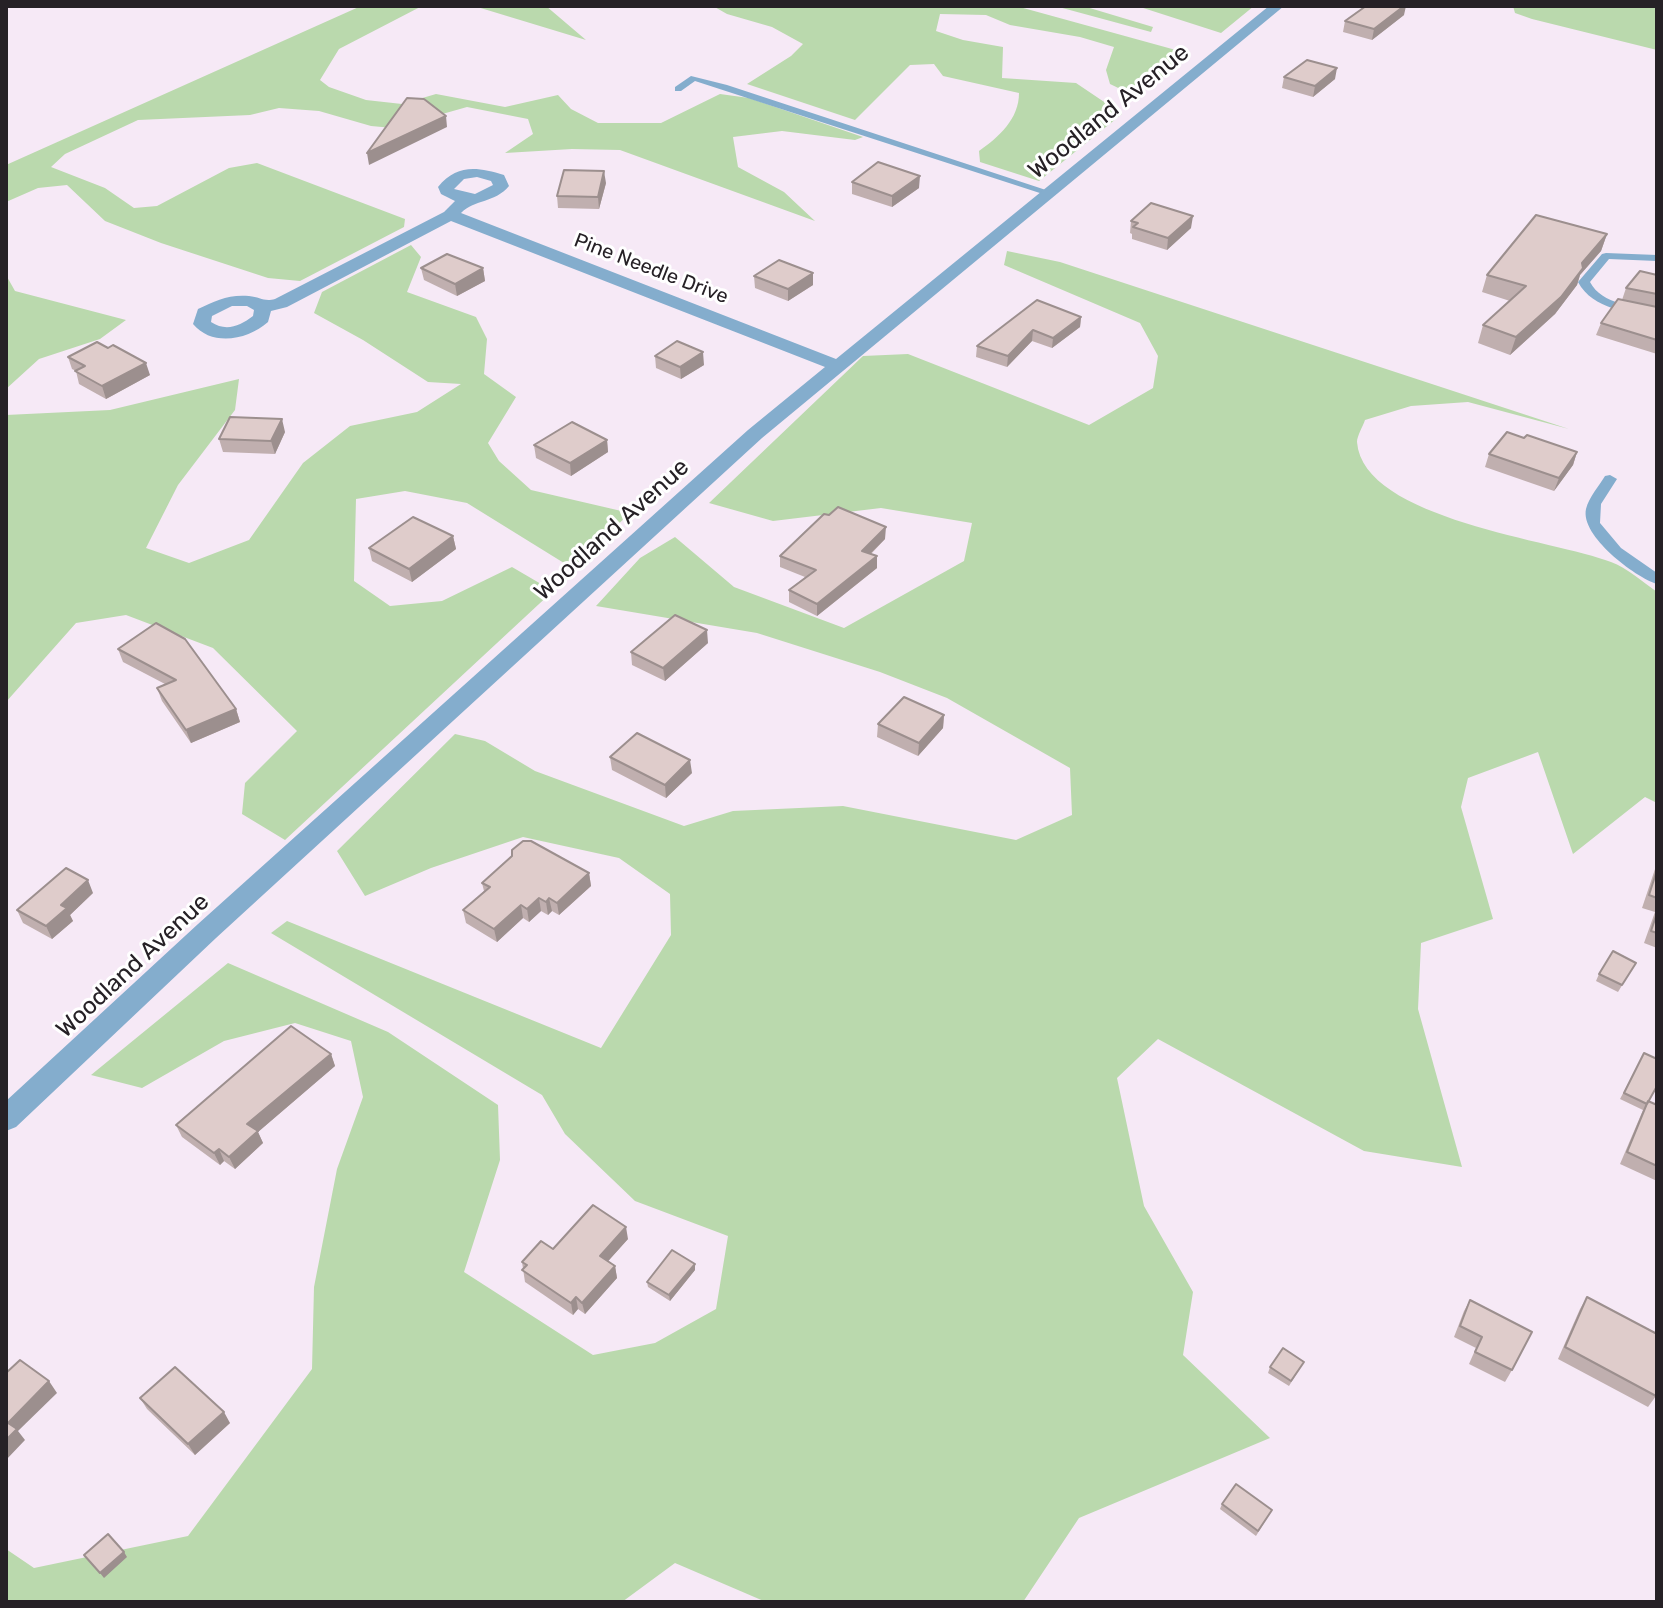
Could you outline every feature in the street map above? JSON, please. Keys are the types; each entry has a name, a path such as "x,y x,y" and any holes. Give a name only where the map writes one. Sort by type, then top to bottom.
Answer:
{"street":[{"name":"Woodland Avenue","path":"6,1119 755,434 1277,6"},
{"path":"263,308 281,303 450,215 467,198"},
{"name":"Pine Needle Drive","path":"450,215 836,365"}],"lane":[{"path":"678,89 694,78 1050,193"},
{"path":"1657,258 1606,256 1584,282 1587,291 1598,299 1657,314"},
{"path":"1610,479 1592,511 1593,525 1609,544 1657,580"}],"green space":[{"path":"361,6 422,6 339,49 320,80 329,87 366,100 402,104 436,94 505,107 558,95 571,109 598,123 661,123 720,94 749,98 863,137 855,140 782,131 733,137 738,167 784,192 815,221 620,150 505,153 533,134 528,119 467,107 393,128 371,126 319,111 279,108 250,115 138,120 65,154 51,167 105,188 134,208 157,206 229,168 257,163 405,219 404,227 300,281 268,278 105,221 67,185 38,188 6,202 6,165"},
{"path":"474,6 546,6 586,40"},
{"path":"713,6 1016,6 1183,52 1188,59 1135,96 1110,84 1106,70 1114,47 1080,37 1010,25 986,15 940,14 936,31 963,40 1003,47 1002,78 1076,83 1122,114 1039,181 980,162 979,151 1012,119 1019,93 943,76 934,64 910,65 855,120 747,84 791,56 803,44 772,27 727,14"},
{"path":"1055,6 1083,6 1153,27 1151,32"},
{"path":"1137,6 1254,6 1221,33"},
{"path":"1513,6 1657,6 1657,50 1532,19 1515,13"},
{"path":"411,245 421,257 407,292 476,317 487,339 484,374 516,397 488,443 499,461 531,490 630,513 572,568 467,503 405,491 356,499 354,581 390,606 442,601 512,567 553,591 285,840 242,814 245,783 297,731 213,648 126,615 76,623 6,702 6,415 110,410 239,379 235,410 178,485 146,548 189,563 249,540 303,463 350,426 417,412 461,384 428,382 314,313 322,292"},
{"path":"1007,251 1060,262 1569,429 1468,402 1411,406 1365,420 1357,442 1367,469 1391,491 1425,508 1465,523 1611,562 1657,592 1657,803 1645,797 1573,854 1538,752 1468,778 1461,807 1493,919 1421,943 1418,1009 1462,1167 1364,1151 1158,1039 1117,1078 1144,1206 1193,1292 1183,1355 1270,1438 1079,1518 1023,1602 766,1602 675,1563 622,1602 6,1602 6,1549 34,1568 188,1536 312,1369 314,1287 337,1169 363,1097 351,1041 295,1023 224,1041 142,1088 91,1075 228,963 388,1032 498,1105 500,1160 464,1272 593,1355 655,1343 716,1309 728,1236 635,1201 565,1134 542,1095 271,933 287,921 601,1048 671,935 670,894 619,858 523,837 431,868 365,896 337,851 455,734 485,741 535,771 684,826 733,811 843,806 1016,840 1072,815 1070,768 947,698 880,672 757,633 596,606 640,558 675,537 734,587 844,628 964,561 972,523 881,508 773,521 709,503 863,356 908,354 1089,425 1153,388 1158,356 1140,323 1004,265"},
{"path":"6,275 15,291 126,320 100,339 39,359 6,389"}],"building":[{"path":"1366,6 1404,6 1374,29 1345,21"},
{"path":"1307,60 1337,68 1315,86 1284,77"},
{"path":"407,98 424,99 446,116 367,153"},
{"path":"878,162 920,176 892,196 852,182"},
{"path":"564,170 604,171 598,197 557,196"},
{"path":"1151,203 1193,216 1168,238 1133,227 1138,223 1131,221"},
{"path":"1536,215 1607,234 1582,263 1583,268 1561,297 1516,337 1483,325 1526,286 1487,275"},
{"path":"447,254 483,268 455,284 421,268"},
{"path":"779,260 813,273 788,289 754,276"},
{"path":"1640,271 1657,275 1657,294 1626,288"},
{"path":"1618,299 1657,307 1657,340 1601,323"},
{"path":"1037,300 1081,317 1053,338 1033,330 1008,356 977,346"},
{"path":"677,341 703,352 680,367 655,356"},
{"path":"97,342 108,348 113,345 146,363 102,386 75,371 85,366 68,357"},
{"path":"230,417 282,419 271,441 219,439"},
{"path":"572,422 607,440 570,463 534,445"},
{"path":"1507,432 1524,438 1527,435 1577,452 1559,478 1489,454"},
{"path":"838,507 886,527 862,551 877,556 817,604 789,590 816,570 780,556 824,514 829,515"},
{"path":"413,517 453,536 409,569 369,548"},
{"path":"675,615 707,630 663,668 631,652"},
{"path":"156,623 185,639 236,709 186,730 157,688 176,680 118,649"},
{"path":"904,697 944,715 919,743 878,724"},
{"path":"637,733 690,760 665,785 610,757"},
{"path":"523,841 531,841 589,873 557,903 549,898 546,902 539,898 527,909 521,905 494,929 463,910 490,887 482,883 512,856 512,850"},
{"path":"66,868 88,880 61,905 67,908 46,926 17,910"},
{"path":"1657,870 1657,898 1649,895"},
{"path":"1657,913 1657,933 1651,931"},
{"path":"1613,951 1636,963 1622,985 1599,974"},
{"path":"291,1026 331,1054 247,1124 258,1131 229,1157 219,1149 214,1153 176,1125"},
{"path":"1644,1053 1657,1059 1657,1086 1647,1104 1624,1093"},
{"path":"1648,1101 1657,1105 1657,1166 1627,1152"},
{"path":"593,1205 626,1227 600,1256 615,1266 582,1303 576,1297 571,1303 522,1270 527,1265 522,1262 541,1241 553,1249"},
{"path":"672,1250 695,1264 669,1295 647,1282"},
{"path":"1587,1297 1657,1334 1656,1396 1565,1347"},
{"path":"1470,1300 1532,1332 1512,1370 1475,1352 1482,1337 1460,1326"},
{"path":"1283,1348 1304,1362 1291,1381 1270,1367"},
{"path":"20,1360 49,1381 8,1423 17,1429 6,1440 6,1373"},
{"path":"175,1367 224,1412 188,1444 140,1398"},
{"path":"1236,1484 1272,1510 1258,1531 1222,1504"},
{"path":"108,1534 124,1552 100,1573 84,1555"}]}
